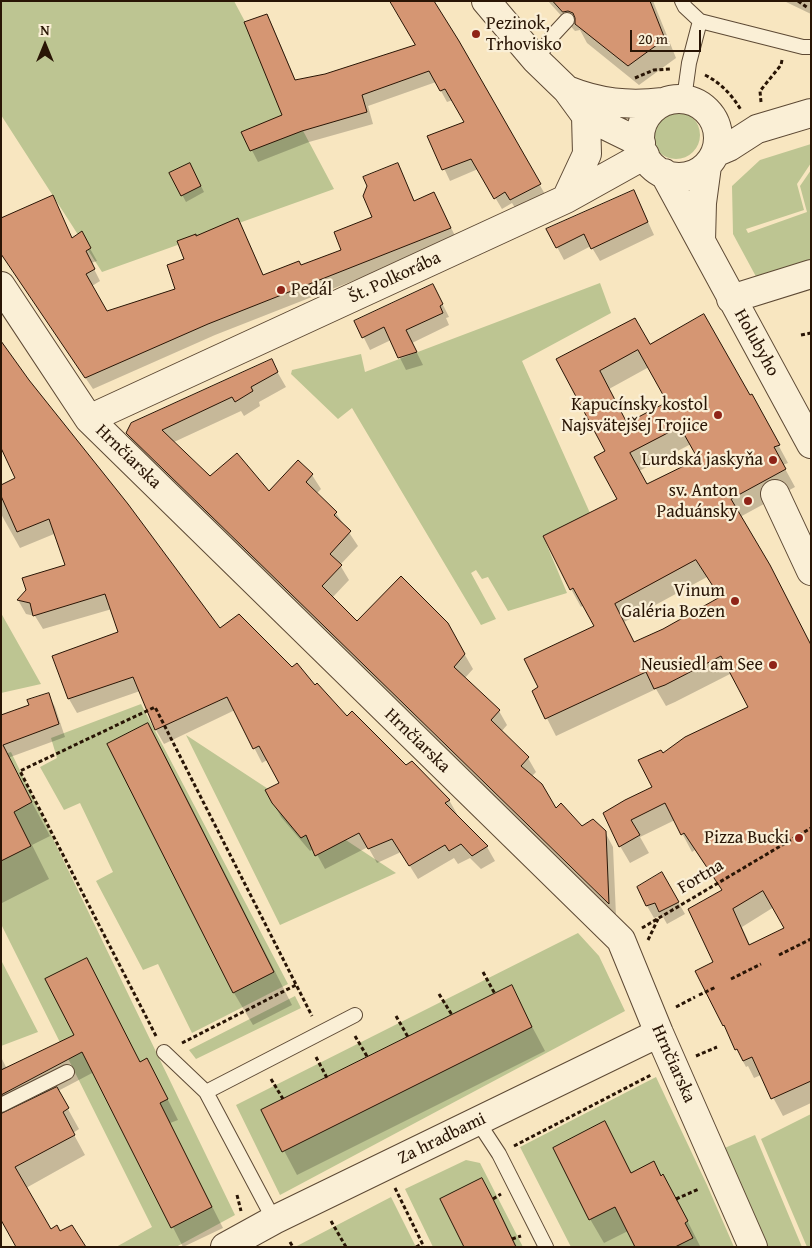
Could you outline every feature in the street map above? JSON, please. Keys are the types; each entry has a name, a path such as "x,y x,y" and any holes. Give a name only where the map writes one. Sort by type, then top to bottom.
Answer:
{"street":[{"path":"486,1 536,60 567,90 586,116 682,176 691,175 729,147 750,120"},
{"path":"567,90 593,100 610,103 628,105 673,101 701,106 708,112 717,127 718,145 711,159"},
{"path":"650,157 641,133 643,123 648,115 673,101"},
{"path":"708,112 750,120 811,113"},
{"path":"566,199 588,154 586,116"},
{"name":"Št. Polkorába","path":"89,419 566,199 650,157"},
{"name":"Holubyho","path":"650,157 701,241 811,444"},
{"name":"Holubyho","path":"701,241 702,203 711,159"},
{"path":"731,299 811,274"},
{"name":"Hrnčiarska","path":"1,286 89,419 621,940 659,1033 753,1247"},
{"path":"774,494 811,571"},
{"name":"Za hradbami","path":"225,1247 274,1220 659,1033"}],"lane":[{"path":"682,1 685,7 700,21 803,48 811,48"},
{"path":"536,60 554,34 567,20"},
{"path":"673,101 689,63 700,21"},
{"path":"206,1092 355,1015"},
{"path":"164,1052 206,1092 274,1220"},
{"path":"1,1105 67,1072"},
{"path":"478,1122 499,1154 546,1247"}],"path":[{"path":"798,1 808,8"},
{"path":"761,102 760,91 781,65 785,43"},
{"path":"699,72 722,86 750,120"},
{"path":"801,334 811,332"},
{"path":"296,984 164,1052 20,771 155,707 296,984 320,1033"},
{"name":"Fortna","path":"638,930 811,828"},
{"path":"779,955 811,940"},
{"path":"731,979 761,964"},
{"path":"483,972 495,994"},
{"path":"699,995 716,987"},
{"path":"439,994 452,1015"},
{"path":"396,1016 408,1037"},
{"path":"355,1036 368,1058"},
{"path":"692,1057 717,1047"},
{"path":"315,1056 327,1078"},
{"path":"499,1154 653,1074"},
{"path":"271,1078 283,1099"},
{"path":"395,1188 423,1245 416,1247"},
{"path":"676,1199 700,1188"},
{"path":"234,1189 239,1198 241,1217"},
{"path":"331,1221 346,1247"},
{"path":"290,1242 293,1247"}],"green space":[{"path":"1,1 234,1 334,189 102,272 1,115"},
{"path":"676,111 685,113 693,118 698,126 700,135 698,144 693,152 685,157 676,159 667,157 659,152 654,144 652,135 654,126 659,118 667,113"},
{"path":"811,144 811,163 797,184 804,210 746,229 748,233 807,212 800,186 811,170 811,268 760,284 733,234 732,186 760,160"},
{"path":"600,283 611,313 522,361 590,513 543,536 567,593 508,611 488,577 482,579 476,570 471,573 496,619 481,625 352,408 338,419 291,374 292,370 361,354 365,372"},
{"path":"1,613 41,684 1,693"},
{"path":"141,704 288,984 192,1033 158,964 143,970 96,881 113,872 80,803 64,810 40,767 57,758 51,738"},
{"path":"186,735 396,873 280,925"},
{"path":"11,752 235,1215 176,1247 116,1247 152,1227 1,924 1,755"},
{"path":"578,933 599,956 625,1011 280,1195 236,1105"},
{"path":"1,960 38,1032 1,1046"},
{"path":"295,996 301,1008 196,1059 189,1050"},
{"path":"656,1077 734,1247 571,1247 520,1147"},
{"path":"811,1114 811,1247 807,1247 761,1139"},
{"path":"755,1135 802,1247 766,1247 720,1150"},
{"path":"466,1160 480,1163 523,1247 433,1247 405,1189"},
{"path":"391,1197 416,1247 295,1247"}],"building":[{"path":"390,1 434,1 541,184 510,200 505,192 494,199 471,159 442,170 427,136 464,122 445,89 440,91 429,71 362,95 367,112 302,131 250,151 241,132 282,115 244,22 267,14 295,80 325,74 415,45"},
{"path":"553,1 650,1 665,39 628,66 575,24 573,13 563,12"},
{"path":"190,163 201,186 181,196 169,173"},
{"path":"398,163 414,201 434,192 451,228 208,324 85,378 1,254 1,218 53,195 72,238 82,231 91,248 86,251 95,269 86,274 107,311 175,289 167,265 184,259 177,241 196,234 196,236 238,218 263,275 299,261 301,265 341,250 334,232 372,217 363,196 367,186 363,177"},
{"path":"634,190 648,222 591,249 584,234 556,248 546,229"},
{"path":"433,284 443,304 440,306 443,313 406,330 417,352 398,358 384,327 362,338 354,321"},
{"path":"704,314 780,445 774,447 786,469 731,499 770,565 811,645 811,1081 771,1099 752,1057 743,1061 737,1049 735,1050 695,971 713,962 688,909 722,890 684,833 681,835 665,803 631,820 640,835 619,847 603,813 652,787 638,760 661,750 663,753 685,737 748,707 721,656 654,689 646,672 545,719 532,691 538,687 524,659 594,626 573,588 570,590 543,536 617,499 594,457 605,451 556,359 635,318 650,344","holes":["638,350 667,402 627,423 600,371","680,427 698,459 647,484 630,453","696,560 720,597 663,629 634,642 615,604","763,891 784,928 749,945 733,909"]},
{"path":"1,341 29,380 128,504 220,628 239,614 292,667 297,663 315,685 317,683 347,716 352,711 406,765 412,761 450,800 445,803 488,846 472,856 461,844 449,851 445,845 409,866 392,839 368,849 359,833 315,856 306,835 301,838 272,803 265,790 279,783 259,746 253,749 227,697 155,730 133,677 68,699 52,656 118,632 105,594 33,616 30,603 17,600 26,590 22,578 65,565 49,519 17,532 1,496 1,485 15,478 1,448"},
{"path":"272,359 278,372 251,387 253,391 235,402 232,397 162,430 210,476 237,453 269,491 298,460 313,474 306,482 337,512 334,515 351,531 330,554 342,565 322,586 357,621 401,576 448,623 465,654 454,667 500,710 491,720 529,757 521,766 542,784 556,808 561,803 582,826 593,819 606,831 609,904 126,433 131,423"},
{"path":"49,693 59,724 3,745 32,802 14,812 31,846 1,861 1,715 29,705 27,700"},
{"path":"148,723 274,972 233,993 107,744"},
{"path":"662,872 679,902 659,912 655,903 646,906 637,887"},
{"path":"87,958 140,1062 147,1058 168,1099 160,1103 212,1207 171,1228 82,1052 1,1095 1,1070 74,1035 45,979"},
{"path":"512,985 532,1027 282,1152 261,1110"},
{"path":"57,1087 69,1108 63,1112 75,1135 15,1167 51,1229 57,1225 60,1231 72,1225 86,1247 16,1247 1,1220 1,1114"},
{"path":"605,1121 631,1173 654,1161 688,1221 685,1223 693,1238 675,1247 635,1247 615,1207 589,1220 553,1148"},
{"path":"482,1178 516,1247 464,1247 440,1199"}],"place":[{"name":"Pezinok, Trhovisko","path":"476,34"},
{"name":"Pedál","path":"281,290"},
{"name":"Kapucínsky kostol Najsvätejšej Trojice","path":"718,415"},
{"name":"Lurdská jaskyňa","path":"773,460"},
{"name":"sv. Anton Paduánsky","path":"748,501"},
{"name":"Vinum Galéria Bozen","path":"735,601"},
{"name":"Neusiedl am See","path":"773,665"},
{"name":"Pizza Bucki","path":"799,838"}]}
